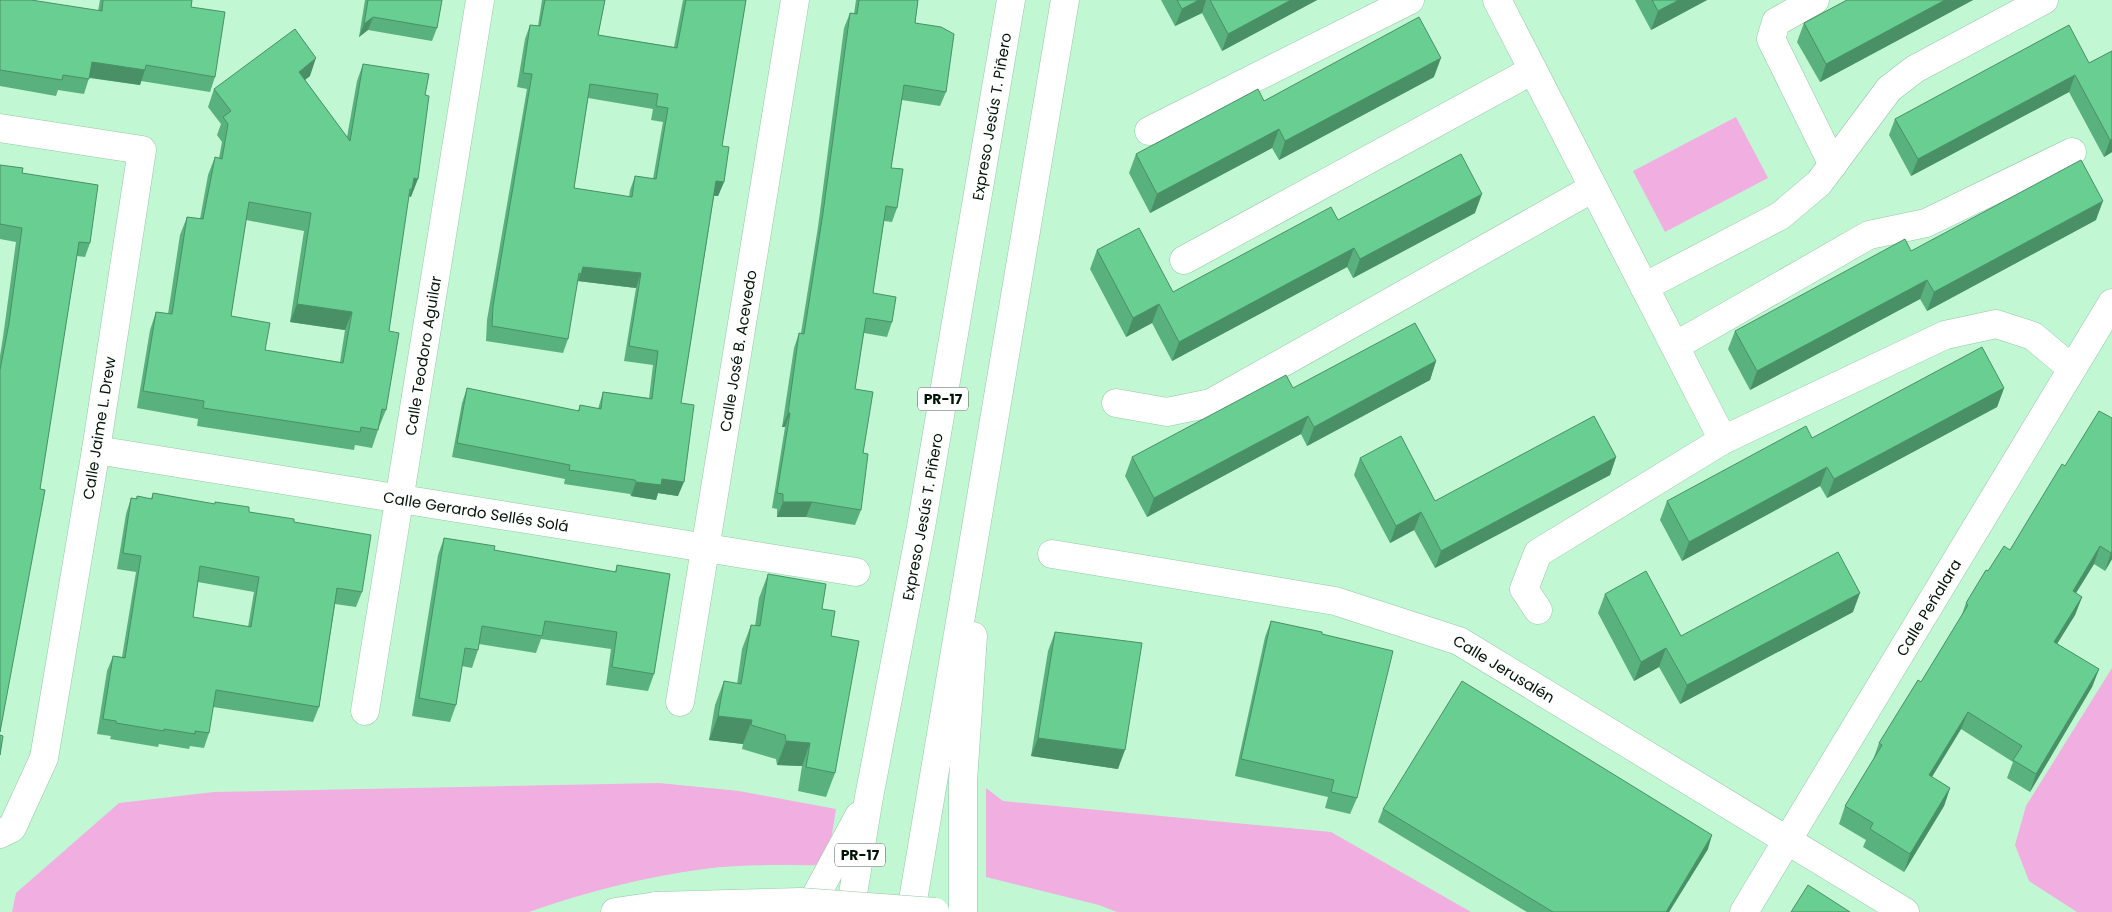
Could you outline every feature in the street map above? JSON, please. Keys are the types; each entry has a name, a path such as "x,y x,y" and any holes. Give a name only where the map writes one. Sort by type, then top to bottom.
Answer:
{"main road":[{"name":"Calle Teodoro Aguilar","path":"365,711 480,0"},
{"name":"Calle José B. Acevedo","path":"680,702 795,0"},
{"name":"Expreso Jesús T. Piñero","path":"850,912 869,797 921,527 1011,0"},
{"path":"911,912 1064,0"},
{"path":"1148,131 1410,0"},
{"path":"1497,0 1723,440"},
{"path":"1814,0 1776,22 1771,39 1833,164"},
{"path":"1644,287 1780,216 1819,183 1889,89 1915,69 2044,0"},
{"path":"1184,260 1533,70"},
{"name":"Calle Jaime L. Drew","path":"0,128 142,150 96,450 44,758 12,828 0,834"},
{"path":"1675,346 1869,235 1926,223 2072,152"},
{"path":"1116,403 1167,412 1212,403 1593,188"},
{"name":"Calle Peñalara","path":"1744,912 2112,302"},
{"path":"1538,610 1524,588 1538,553 1723,440 1945,335 1996,324 2033,336 2071,368"},
{"name":"Calle Gerardo Sellés Solá","path":"96,450 856,572"},
{"path":"963,912 963,781 982,480"},
{"name":"Calle Jerusalén","path":"1052,554 1334,601 1459,641 1905,912"},
{"path":"807,912 869,797"},
{"path":"614,912 656,906 801,902 935,912"}],"shaded area":[{"path":"1736,117 1768,178 1665,232 1633,171"},
{"path":"2112,668 2112,912 2077,912 2029,881 2015,845 2026,806"},
{"path":"659,783 739,791 836,809 827,865 734,866 682,872 615,886 529,912 12,912 16,893 119,803 214,792"},
{"path":"986,788 1003,801 1331,832 1471,912 1117,912 1099,905 986,877"}],"building":[{"path":"0,0 31,0 102,11 103,0 192,0 191,7 225,12 215,77 146,65 145,70 92,62 89,79 63,75 62,80 0,70"},
{"path":"368,0 442,0 437,28 373,17 364,24"},
{"path":"545,0 605,0 598,35 677,48 686,0 746,0 722,146 729,147 724,182 716,181 681,403 694,405 684,482 662,479 661,485 636,482 635,480 569,470 570,465 457,443 467,388 579,411 580,405 601,409 603,392 652,399 658,351 629,346 641,273 583,267 581,274 579,273 568,339 492,326 493,306 532,74 523,73 530,25 540,26","holes":["590,84 658,94 656,106 668,108 656,179 635,176 632,197 574,188"]},
{"path":"859,0 918,0 915,23 941,27 954,34 946,92 904,85 891,168 903,169 897,208 886,206 873,293 896,297 892,322 866,318 855,389 873,392 863,453 868,454 861,510 812,502 783,502 783,494 777,493 790,413 788,413 799,333 804,334 823,213 850,13 857,14"},
{"path":"1177,0 1199,0 1182,9"},
{"path":"1210,0 1291,0 1228,34"},
{"path":"1652,0 1679,0 1658,11"},
{"path":"1847,0 1945,0 1826,64 1804,23"},
{"path":"1419,17 1441,58 1285,141 1279,129 1157,194 1136,154 1258,89 1264,101"},
{"path":"2069,25 2089,63 2112,51 2112,139 2110,140 2075,75 1918,159 1895,119"},
{"path":"295,29 316,58 299,72 350,141 363,64 429,74 425,95 429,96 418,179 414,178 412,189 410,189 389,331 399,333 386,410 382,409 378,430 361,427 360,432 203,408 204,401 143,391 156,312 172,314 187,217 203,219 215,157 222,159 228,124 223,117 231,111 214,89","holes":["249,202 311,213 297,304 352,312 343,363 265,350 270,323 231,316"]},
{"path":"1461,154 1482,194 1360,259 1354,248 1179,342 1159,304 1133,318 1097,250 1139,228 1173,292 1331,207 1338,220"},
{"path":"2081,160 2103,201 1934,292 1927,280 1757,371 1735,331 1905,239 1911,251"},
{"path":"0,165 23,168 22,173 98,185 90,243 79,242 40,489 45,490 0,732 0,370 9,323 22,228 0,224"},
{"path":"1415,323 1436,361 1314,427 1308,416 1154,498 1132,457 1286,375 1293,388"},
{"path":"1982,347 2004,388 1834,479 1827,467 1689,542 1667,501 1806,426 1812,438"},
{"path":"2099,411 2112,418 2112,551 2111,553 2100,546 2073,591 2082,597 2054,642 2099,669 2036,774 2013,760 2022,746 1968,712 1929,775 1950,788 1910,854 1870,829 1873,823 1845,806 1882,745 1879,743 1918,680 1921,682 1968,605 1966,603 1986,570 1988,571 2004,546 2010,550 2062,464 2065,466"},
{"path":"1594,416 1616,457 1441,551 1421,512 1396,526 1360,458 1401,436 1435,501"},
{"path":"153,493 215,504 215,502 249,507 249,512 371,535 362,592 337,588 319,707 216,690 209,733 195,731 195,734 164,729 164,731 103,719 113,656 125,658 141,556 123,553 131,498 137,499 137,496 152,499","holes":["200,566 259,577 251,627 193,617"]},
{"path":"444,538 495,546 494,550 616,572 617,565 670,574 654,674 612,667 617,632 545,621 542,636 482,626 478,650 465,648 456,705 419,698"},
{"path":"1838,552 1860,593 1687,685 1666,648 1641,662 1605,594 1646,571 1681,636"},
{"path":"768,574 826,584 822,609 835,611 831,636 859,641 835,773 806,767 810,743 786,741 785,735 751,725 752,720 718,716 724,681 741,684 751,625 760,626"},
{"path":"1271,621 1393,651 1357,798 1331,792 1334,780 1241,759"},
{"path":"1055,632 1142,643 1125,750 1038,738"},
{"path":"1462,681 1712,835 1666,912 1553,912 1383,809"},
{"path":"0,735 3,736 0,755"},
{"path":"1808,885 1850,912 1791,912"}]}
